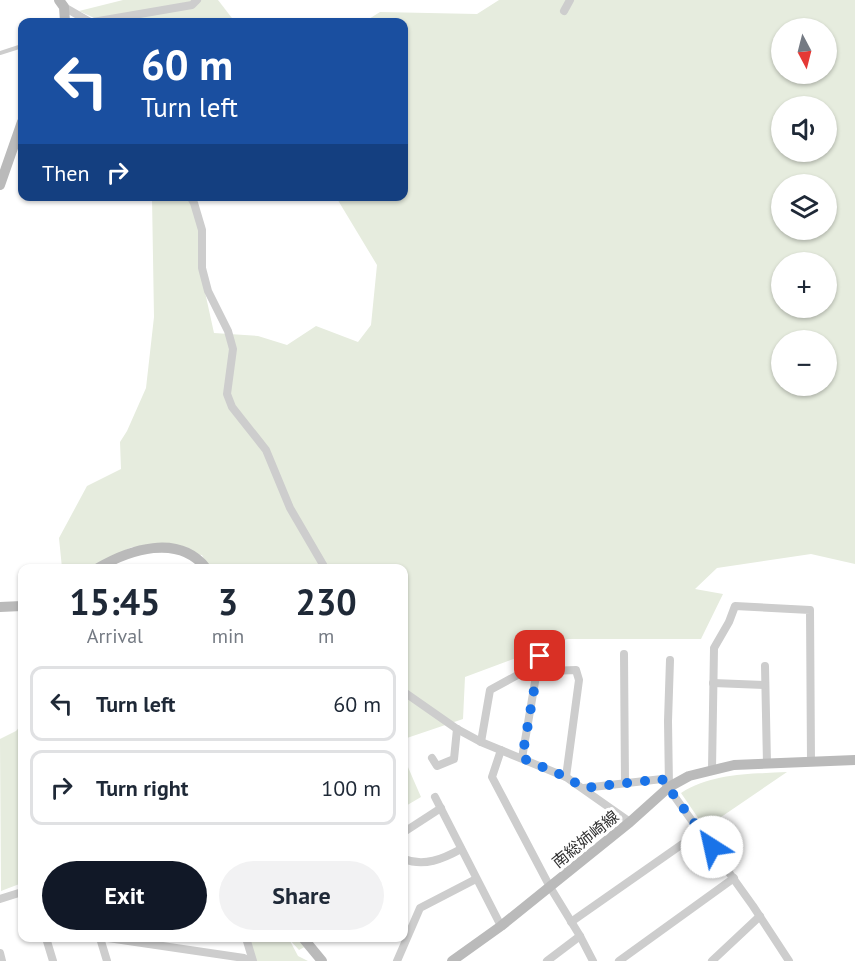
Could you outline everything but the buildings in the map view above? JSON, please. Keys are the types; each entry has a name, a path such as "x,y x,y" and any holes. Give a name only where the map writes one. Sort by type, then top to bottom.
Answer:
{"main road":[{"path":"62,3 64,18"},
{"path":"0,185 18,133"},
{"path":"106,564 128,553 169,548 190,556 201,564"},
{"path":"0,607 18,606"},
{"name":"南総姉崎線","path":"452,961 550,887 669,787 689,776 734,765 855,760"},
{"path":"306,942 322,961"}],"street":[{"path":"116,18 192,5 197,0"},
{"path":"564,11 570,0"},
{"path":"62,3 86,18"},
{"path":"193,201 202,230 202,268 208,291 228,332 233,349 227,394 232,407 266,450 291,508 323,564"},
{"path":"712,769 714,648 735,606 810,610 811,762"},
{"path":"522,758 543,641"},
{"path":"624,654 625,783"},
{"path":"669,787 670,660"},
{"path":"765,666 767,764"},
{"path":"481,742 490,690 523,672 576,670 579,680 566,777"},
{"path":"713,683 765,685"},
{"path":"408,695 457,729 481,742 566,777 630,822"},
{"path":"432,758 437,766 454,759 457,729"},
{"path":"501,750 492,777 550,887 593,961"},
{"path":"584,788 662,779 734,878 787,960"},
{"path":"435,797 501,926"},
{"path":"408,829 441,808"},
{"path":"571,922 701,831"},
{"path":"408,860 416,862 442,859 461,849"},
{"path":"619,961 734,878"},
{"path":"408,936 420,908 476,879"},
{"path":"0,899 18,893"},
{"path":"712,961 760,916"},
{"path":"547,961 580,936"},
{"path":"47,942 53,961"},
{"path":"101,942 107,961"},
{"path":"135,942 244,958 251,961"},
{"path":"247,942 251,961"},
{"path":"397,961 405,942"},
{"path":"0,953 2,961"}],"lane":[{"path":"0,53 18,47"}],"shaded area":[{"path":"123,0 218,0 232,18 94,18 79,11"},
{"path":"499,0 855,0 855,564 811,554 717,568 695,589 723,594 701,639 567,639 465,677 463,719 408,738 408,564 206,564 202,555 132,547 96,564 62,564 59,538 87,486 121,469 120,442 146,388 154,317 152,201 191,201 198,210 203,283 214,333 258,336 287,345 316,326 358,342 371,325 377,265 338,201 408,201 408,18 370,18 380,12 477,14"},
{"path":"18,729 18,885 1,891 0,739"},
{"path":"408,767 421,797 408,805"},
{"path":"787,772 705,828 681,793 693,786 719,778"},
{"path":"247,942 291,942 298,956 308,961 253,961"},
{"path":"292,942 314,942 299,950"}],"route":[{"path":"540,656 522,758 566,777 584,788 662,779 712,847"}]}
